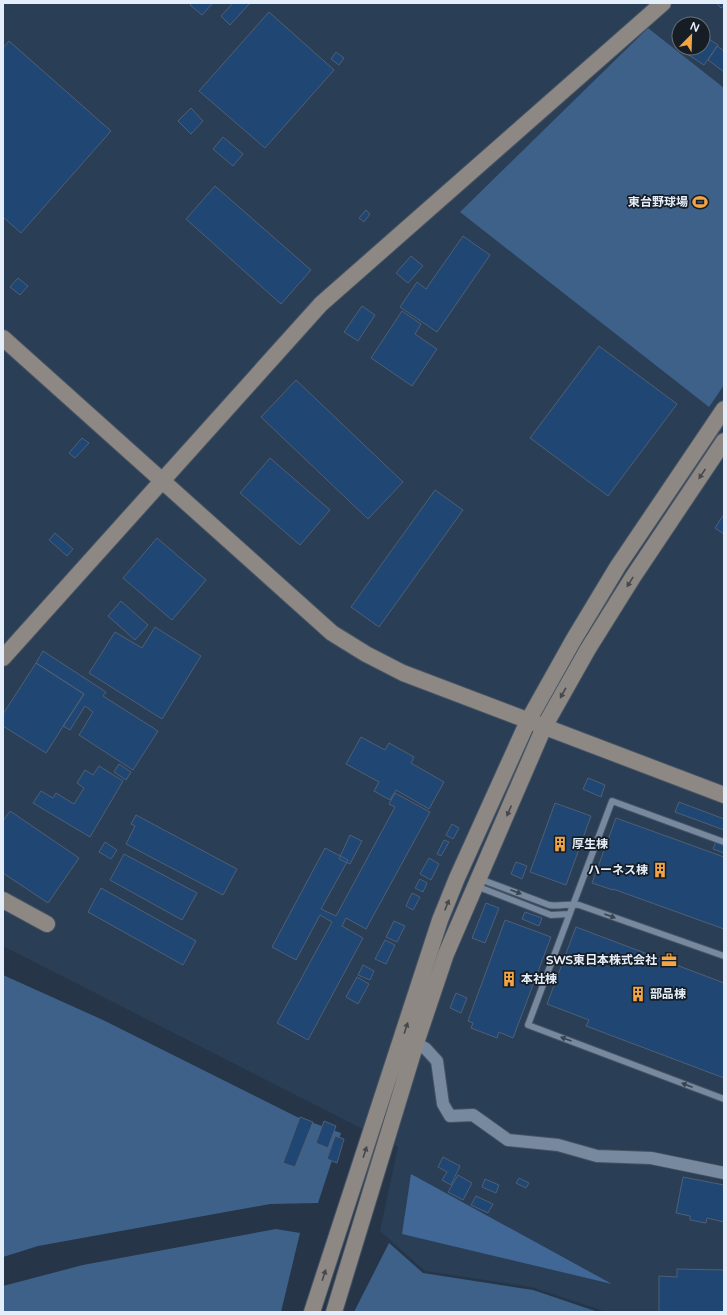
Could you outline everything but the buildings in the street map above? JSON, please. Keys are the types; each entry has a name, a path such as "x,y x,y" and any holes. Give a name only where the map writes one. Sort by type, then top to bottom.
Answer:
{"street":[{"path":"3,658 320,304 663,3"},
{"path":"3,338 332,633 366,654 403,673 724,795"},
{"path":"312,1312 440,920 457,878 528,721 574,639 618,566 724,409"},
{"path":"334,1312 416,1043 446,954 544,727 588,649 633,577 724,441"},
{"path":"3,900 47,924"},
{"path":"416,1043 426,1049 437,1061 443,1104 450,1116 473,1115 508,1140 558,1145 598,1156 651,1158 724,1173"}],"lane":[{"path":"724,842 612,801 528,1025 724,1099"},
{"path":"478,882 555,907 573,904 579,905 724,956"},
{"path":"478,882 552,915 569,914"}],"shaded area":[{"path":"3,3 724,3 724,1312 607,1312 532,1287 425,1271 380,1231 398,1147 3,946"},
{"path":"648,28 671,46 671,56 683,56 724,88 724,385 709,407 460,212"},
{"path":"3,975 103,1020 297,1117 341,1133 318,1203 270,1204 38,1246 3,1257"},
{"path":"411,1174 612,1284 402,1234"},
{"path":"276,1229 300,1233 281,1312 3,1312 3,1286 83,1265"},
{"path":"389,1243 423,1273 533,1290 598,1312 354,1312"}],"place":[{"name":"東台野球場","path":"700,202"},
{"name":"厚生棟","path":"560,844"},
{"name":"ハーネス棟","path":"660,870"},
{"name":"SWS東日本株式会社","path":"669,960"},
{"name":"本社棟","path":"509,979"},
{"name":"部品棟","path":"638,994"}]}
